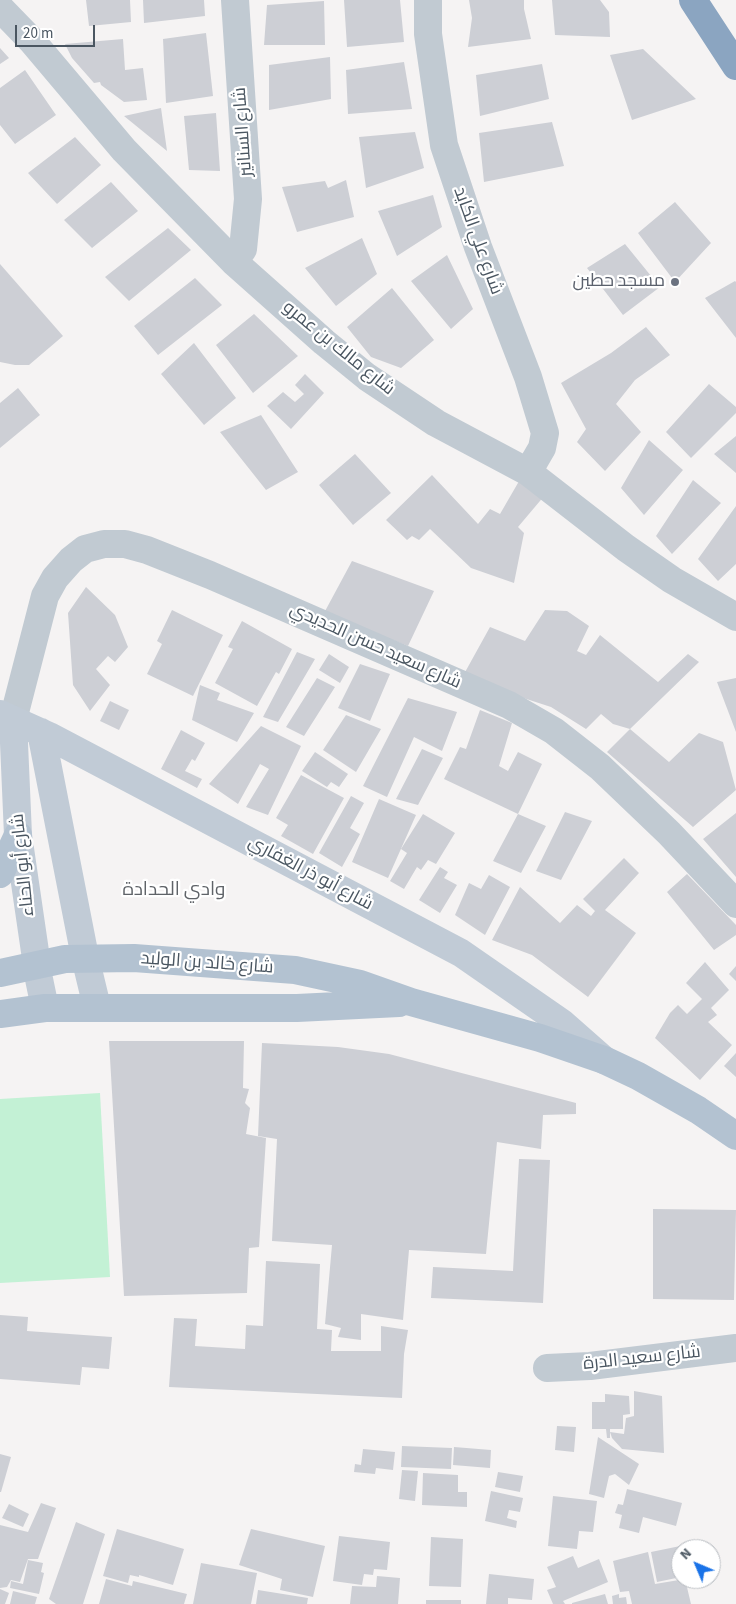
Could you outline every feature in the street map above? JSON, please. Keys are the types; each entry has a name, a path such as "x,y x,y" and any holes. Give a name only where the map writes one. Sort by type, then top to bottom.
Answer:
{"highway":[{"path":"693,0 736,66"}],"main road":[{"path":"0,874 18,835"},
{"name":"شارع خالد بن الوليد","path":"0,973 37,963 85,957 134,958 295,970 360,984 411,1002 540,1038 604,1060 638,1076 698,1110 736,1136"},
{"name":"شارع خالد بن الوليد","path":"0,1014 45,1008 296,1008 411,1002"}],"street":[{"name":"شارع السنانير","path":"234,262 242,249 248,199 235,0"},
{"name":"شارع علي الكايد","path":"428,0 428,34 444,145 478,247 528,377 545,433 542,448 528,472"},
{"name":"شارع مالك بن عمرو","path":"0,8 32,41 124,150 234,262 367,378 436,422 528,472 665,575 736,617"},
{"name":"شارع سعيد حسن الحديدي","path":"6,717 27,670 32,639 45,596 55,578 71,560 86,549 104,544 125,544 147,550 501,702 554,731 600,767 669,833 736,904"},
{"name":"شارع سعيد حسن الحديدي","path":"27,670 41,732"},
{"name":"شارع أبو ذر الغفاري","path":"6,717 41,732 461,953 562,1023 604,1060"},
{"name":"شارع أبو الحناء","path":"6,717 18,835 45,1008"},
{"path":"41,732 85,957 97,1007"},
{"name":"شارع سعيد الدرة","path":"547,1368 590,1366 736,1348"}],"green space":[{"path":"100,1093 110,1277 0,1283 0,1099"}],"building":[{"path":"86,0 130,0 131,22 89,26"},
{"path":"143,0 204,0 205,16 144,23"},
{"path":"344,0 400,0 404,42 347,47"},
{"path":"469,0 524,0 524,9 531,39 468,47 472,18"},
{"path":"552,0 600,0 609,12 610,37 555,35"},
{"path":"324,1 325,45 264,45 267,5"},
{"path":"206,33 213,96 166,103 163,39"},
{"path":"123,39 125,70 143,68 147,100 124,102 101,85 100,82 94,83 72,58 65,44"},
{"path":"0,48 9,58 0,64"},
{"path":"643,49 696,99 632,120 610,55"},
{"path":"330,57 331,99 269,110 269,65"},
{"path":"404,62 412,109 348,114 346,70"},
{"path":"542,64 549,99 480,116 476,75"},
{"path":"25,70 56,115 15,144 0,125 0,88"},
{"path":"161,108 167,151 124,116"},
{"path":"216,113 220,171 189,170 184,116"},
{"path":"552,122 564,166 484,182 479,133"},
{"path":"415,132 424,168 366,188 359,137"},
{"path":"75,137 101,165 57,204 28,173"},
{"path":"346,180 354,217 297,232 282,187 325,181 328,188"},
{"path":"111,182 138,211 92,248 64,220"},
{"path":"433,195 442,227 397,256 378,211"},
{"path":"675,202 711,243 675,282 638,233"},
{"path":"168,228 191,250 129,301 105,277"},
{"path":"362,238 377,274 336,306 305,268"},
{"path":"625,244 660,287 623,315 587,268"},
{"path":"447,255 473,309 451,329 411,281"},
{"path":"0,264 63,336 29,365 0,362"},
{"path":"195,278 222,305 158,355 134,326"},
{"path":"736,282 736,338 705,298"},
{"path":"392,288 434,340 401,368 371,357 347,327"},
{"path":"254,314 298,356 253,393 216,345"},
{"path":"646,327 670,355 635,380 616,404 641,432 605,471 577,442 586,429 561,383 611,353"},
{"path":"194,343 236,398 204,425 161,374"},
{"path":"305,374 324,393 291,429 267,406 283,392 295,402 304,394 295,385"},
{"path":"709,384 736,407 736,413 691,458 666,432"},
{"path":"18,388 40,415 0,448 0,403"},
{"path":"261,415 298,472 266,490 220,432"},
{"path":"736,436 736,473 714,454"},
{"path":"649,440 683,470 644,515 621,488"},
{"path":"355,454 391,493 353,525 319,485"},
{"path":"432,475 478,524 490,509 500,514 522,476 545,495 518,527 524,533 514,583 471,568 430,529 419,540 412,536 407,540 386,520"},
{"path":"693,480 721,503 672,554 656,536"},
{"path":"736,506 736,564 718,581 698,559"},
{"path":"352,561 434,591 408,646 324,613"},
{"path":"86,587 115,615 128,647 115,662 108,656 96,669 110,685 90,711 73,685 68,613"},
{"path":"172,610 223,635 193,696 147,674 162,644 157,641"},
{"path":"545,610 567,611 589,626 577,651 586,655 600,635 658,682 688,654 699,662 630,729 613,724 601,714 586,729 551,707 505,692 464,674 490,627 525,641"},
{"path":"242,621 292,649 279,674 276,672 257,706 215,683 233,649 228,647"},
{"path":"297,652 315,659 278,722 263,717"},
{"path":"329,654 349,667 340,683 319,670"},
{"path":"360,664 390,674 370,721 338,708"},
{"path":"317,678 335,687 304,736 286,727"},
{"path":"736,678 736,732 717,682"},
{"path":"200,685 220,693 217,700 254,713 237,742 192,720"},
{"path":"408,698 457,712 442,751 414,737 387,797 363,786"},
{"path":"110,701 129,710 119,730 100,721"},
{"path":"480,710 512,723 499,766 508,771 518,752 542,764 518,814 444,779 460,747 466,749"},
{"path":"346,715 381,729 356,772 323,750"},
{"path":"261,726 301,746 268,815 246,807 269,769 260,764 238,804 209,784"},
{"path":"630,729 669,762 699,733 723,742 736,790 693,827 607,752"},
{"path":"181,730 205,743 195,761 192,759 185,771 202,779 197,788 161,769"},
{"path":"422,749 443,758 418,805 396,799"},
{"path":"315,752 348,774 339,787 331,782 327,787 302,771"},
{"path":"301,775 344,798 313,854 281,836 288,825 276,818"},
{"path":"351,796 364,803 350,828 360,834 342,867 319,853"},
{"path":"379,799 416,815 388,878 352,862"},
{"path":"565,812 592,821 561,880 536,871"},
{"path":"736,813 736,877 703,839"},
{"path":"423,814 455,833 436,864 428,860 421,870 417,867 404,889 390,881 407,853 401,849"},
{"path":"518,814 546,826 521,873 493,861"},
{"path":"624,858 639,873 605,910 636,933 588,997 532,955 492,940 520,887 560,923 577,905 591,916 595,911 583,899"},
{"path":"440,867 448,872 444,878 457,885 440,913 419,900"},
{"path":"687,874 736,925 736,935 714,950 667,892"},
{"path":"489,875 510,887 485,935 455,915 469,883 481,889"},
{"path":"705,962 729,990 711,1008 717,1015 708,1022 732,1045 700,1080 655,1038 670,1013 678,1005 687,1014 702,999 686,983"},
{"path":"736,966 736,981 729,974"},
{"path":"109,1041 244,1041 243,1088 249,1089 245,1103 250,1108 246,1134 266,1138 259,1247 249,1248 247,1293 124,1296"},
{"path":"262,1043 338,1047 389,1054 576,1103 576,1114 543,1115 541,1149 497,1142 486,1254 409,1250 403,1320 361,1314 361,1340 338,1337 341,1328 325,1324 332,1245 272,1241 277,1139 258,1136"},
{"path":"736,1053 736,1077 724,1066"},
{"path":"519,1159 550,1160 543,1303 431,1298 433,1267 513,1271"},
{"path":"653,1209 736,1210 734,1300 653,1299"},
{"path":"266,1261 320,1264 317,1329 332,1330 331,1351 381,1351 381,1326 408,1330 404,1354 402,1398 169,1387 174,1318 197,1319 195,1346 245,1349 246,1325 263,1326"},
{"path":"0,1315 28,1317 27,1331 112,1337 109,1369 82,1367 80,1385 0,1379"},
{"path":"634,1391 662,1396 664,1453 622,1449 612,1438 610,1432 624,1434 626,1418 634,1416"},
{"path":"605,1394 629,1396 630,1414 623,1415 623,1429 610,1429 610,1438 607,1438 606,1429 592,1429 592,1402 605,1402"},
{"path":"557,1426 576,1427 574,1452 555,1450"},
{"path":"598,1437 639,1464 629,1485 615,1474 609,1476 604,1498 589,1494"},
{"path":"402,1446 452,1448 451,1469 401,1467"},
{"path":"454,1447 491,1450 490,1468 453,1465"},
{"path":"363,1449 395,1452 393,1470 376,1468 375,1474 354,1472 355,1464 361,1465"},
{"path":"0,1454 11,1457 1,1492 0,1492"},
{"path":"402,1470 418,1471 415,1501 399,1499"},
{"path":"498,1472 523,1476 520,1492 495,1487"},
{"path":"423,1473 458,1475 458,1492 467,1492 467,1507 422,1505"},
{"path":"627,1489 682,1503 676,1526 643,1517 639,1533 619,1528 622,1515 615,1513 618,1504 623,1505"},
{"path":"491,1491 523,1498 520,1512 509,1510 507,1518 517,1521 516,1528 485,1521"},
{"path":"553,1496 597,1501 593,1532 579,1531 577,1549 548,1546"},
{"path":"41,1503 56,1508 38,1559 28,1559 20,1582 11,1580 7,1587 0,1588 0,1525 28,1532"},
{"path":"9,1504 29,1514 23,1527 2,1518"},
{"path":"76,1522 105,1534 83,1604 56,1604 49,1599"},
{"path":"117,1529 184,1549 173,1585 139,1575 139,1577 130,1575 128,1583 103,1576"},
{"path":"251,1529 325,1546 313,1597 280,1590 282,1579 239,1565"},
{"path":"339,1536 390,1542 387,1570 374,1569 373,1575 364,1574 362,1585 333,1581"},
{"path":"431,1537 463,1539 461,1587 429,1586"},
{"path":"671,1548 671,1579 657,1582 651,1552"},
{"path":"648,1552 655,1584 671,1581 671,1589 687,1589 691,1604 632,1604 629,1591 620,1592 613,1561"},
{"path":"573,1556 578,1568 599,1559 608,1582 563,1601 565,1604 553,1604 547,1590 556,1587 547,1567"},
{"path":"28,1560 43,1563 41,1572 44,1573 39,1594 10,1588 11,1581 23,1584"},
{"path":"201,1563 257,1573 251,1604 193,1604"},
{"path":"489,1574 534,1579 532,1600 508,1598 508,1604 486,1604"},
{"path":"377,1576 400,1578 398,1604 350,1604 352,1586 376,1587"},
{"path":"106,1579 132,1586 133,1581 187,1594 184,1604 99,1604"},
{"path":"0,1589 9,1593 5,1604 0,1604"},
{"path":"258,1590 308,1598 307,1604 256,1604"},
{"path":"13,1591 37,1597 35,1604 10,1604"},
{"path":"605,1594 608,1604 572,1604 572,1603"},
{"path":"619,1594 619,1598 626,1597 627,1604 613,1604 612,1596"},
{"path":"426,1600 461,1600 461,1604 426,1604"}],"place":[{"name":"مسجد حطين","path":"675,282"}],"district":[{"name":"وادي الحدادة","path":"174,891"}]}
